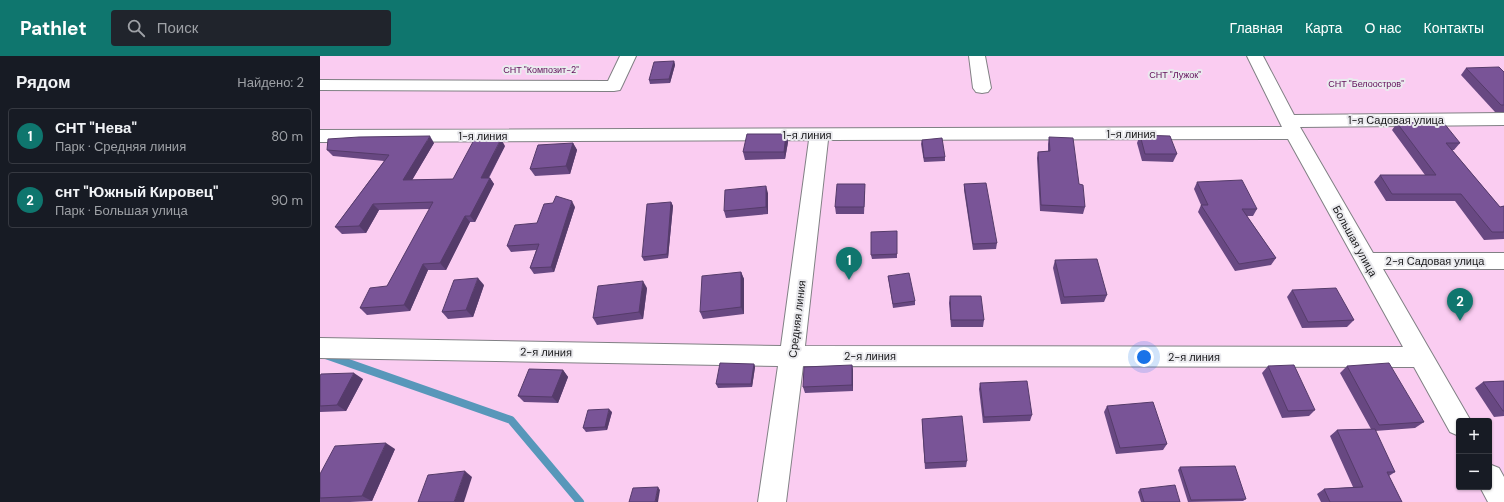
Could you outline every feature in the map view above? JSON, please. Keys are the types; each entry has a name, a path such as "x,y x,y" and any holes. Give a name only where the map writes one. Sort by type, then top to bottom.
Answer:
{"street":[{"path":"320,85 614,86 628,56"},
{"path":"977,56 982,88"},
{"name":"Большая улица","path":"1255,56 1291,127 1365,261 1456,419"},
{"name":"1-я Садовая улица","path":"1291,127 1504,119"},
{"name":"1-я линия","path":"322,139 819,135 1291,127"},
{"name":"Средняя линия","path":"772,502 792,356 819,135"},
{"name":"2-я Садовая улица","path":"1365,261 1504,261"},
{"name":"2-я линия","path":"320,348 792,356 1421,357"}],"green space":[{"path":"320,56 1504,56 1504,502 320,502"}],"building":[{"path":"674,61 669,79 649,80 654,62"},
{"path":"1499,67 1504,72 1504,105 1501,105 1466,68"},
{"path":"1443,122 1460,143 1446,143 1500,207 1504,206 1504,232 1492,232 1461,194 1392,194 1380,175 1436,175 1397,123"},
{"path":"747,134 786,134 784,152 743,152"},
{"path":"1140,135 1170,136 1177,154 1145,154"},
{"path":"430,136 403,180 453,179 474,140 501,139 481,178 490,178 470,216 465,216 440,263 423,264 404,305 360,308 370,288 387,286 433,202 373,204 359,226 335,227 389,155 327,150 328,139"},
{"path":"1049,137 1073,138 1079,184 1083,185 1085,207 1041,205 1038,152 1050,151"},
{"path":"942,138 945,157 924,158 922,140"},
{"path":"573,143 566,166 530,169 538,145"},
{"path":"1242,180 1257,209 1242,209 1276,258 1239,264 1201,205 1208,205 1197,182"},
{"path":"986,183 997,243 973,244 964,184"},
{"path":"837,184 865,184 864,207 835,207"},
{"path":"766,186 766,207 724,211 725,190"},
{"path":"556,196 572,201 551,267 530,268 539,244 507,246 515,225 537,223 544,204 553,203"},
{"path":"671,202 667,254 642,257 647,204"},
{"path":"897,231 897,254 871,255 871,232"},
{"path":"1097,259 1107,295 1064,297 1055,260"},
{"path":"741,272 741,307 700,312 702,276"},
{"path":"909,273 915,301 893,304 888,276"},
{"path":"478,278 466,310 442,312 454,280"},
{"path":"643,281 639,312 593,318 598,286"},
{"path":"1336,288 1354,320 1308,322 1292,290"},
{"path":"950,296 981,296 984,320 951,320"},
{"path":"720,363 754,364 751,384 716,384"},
{"path":"1389,363 1424,422 1379,425 1347,366"},
{"path":"852,365 852,385 803,387 804,367"},
{"path":"1294,365 1315,410 1288,411 1268,366"},
{"path":"529,369 563,370 552,397 518,396"},
{"path":"354,373 337,405 320,406 321,374"},
{"path":"1027,381 1032,415 984,417 980,383"},
{"path":"1504,381 1504,411 1503,411 1483,382"},
{"path":"1153,402 1167,444 1120,448 1107,406"},
{"path":"609,409 605,427 583,428 588,410"},
{"path":"962,416 967,461 925,463 922,419"},
{"path":"1375,429 1395,472 1387,472 1402,502 1330,502 1324,489 1363,487 1337,430"},
{"path":"386,443 362,496 320,498 320,474 335,446"},
{"path":"1235,466 1246,499 1191,500 1180,467"},
{"path":"465,471 454,502 418,502 428,475"},
{"path":"1175,485 1180,502 1144,502 1140,489"},
{"path":"658,487 655,502 629,502 633,488"}],"waterway":[{"path":"320,353 511,420 580,502"}],"place":[{"name":"СНТ \"Нева\"","path":"849,280"},
{"name":"снт \"Южный Кировец\"","path":"1460,321"}],"park label":[{"name":"СНТ \"Композит-2\"","path":"541,70"},
{"name":"СНТ \"Лужок\"","path":"1175,75"},
{"name":"СНТ \"Белоостров\"","path":"1366,84"}]}
